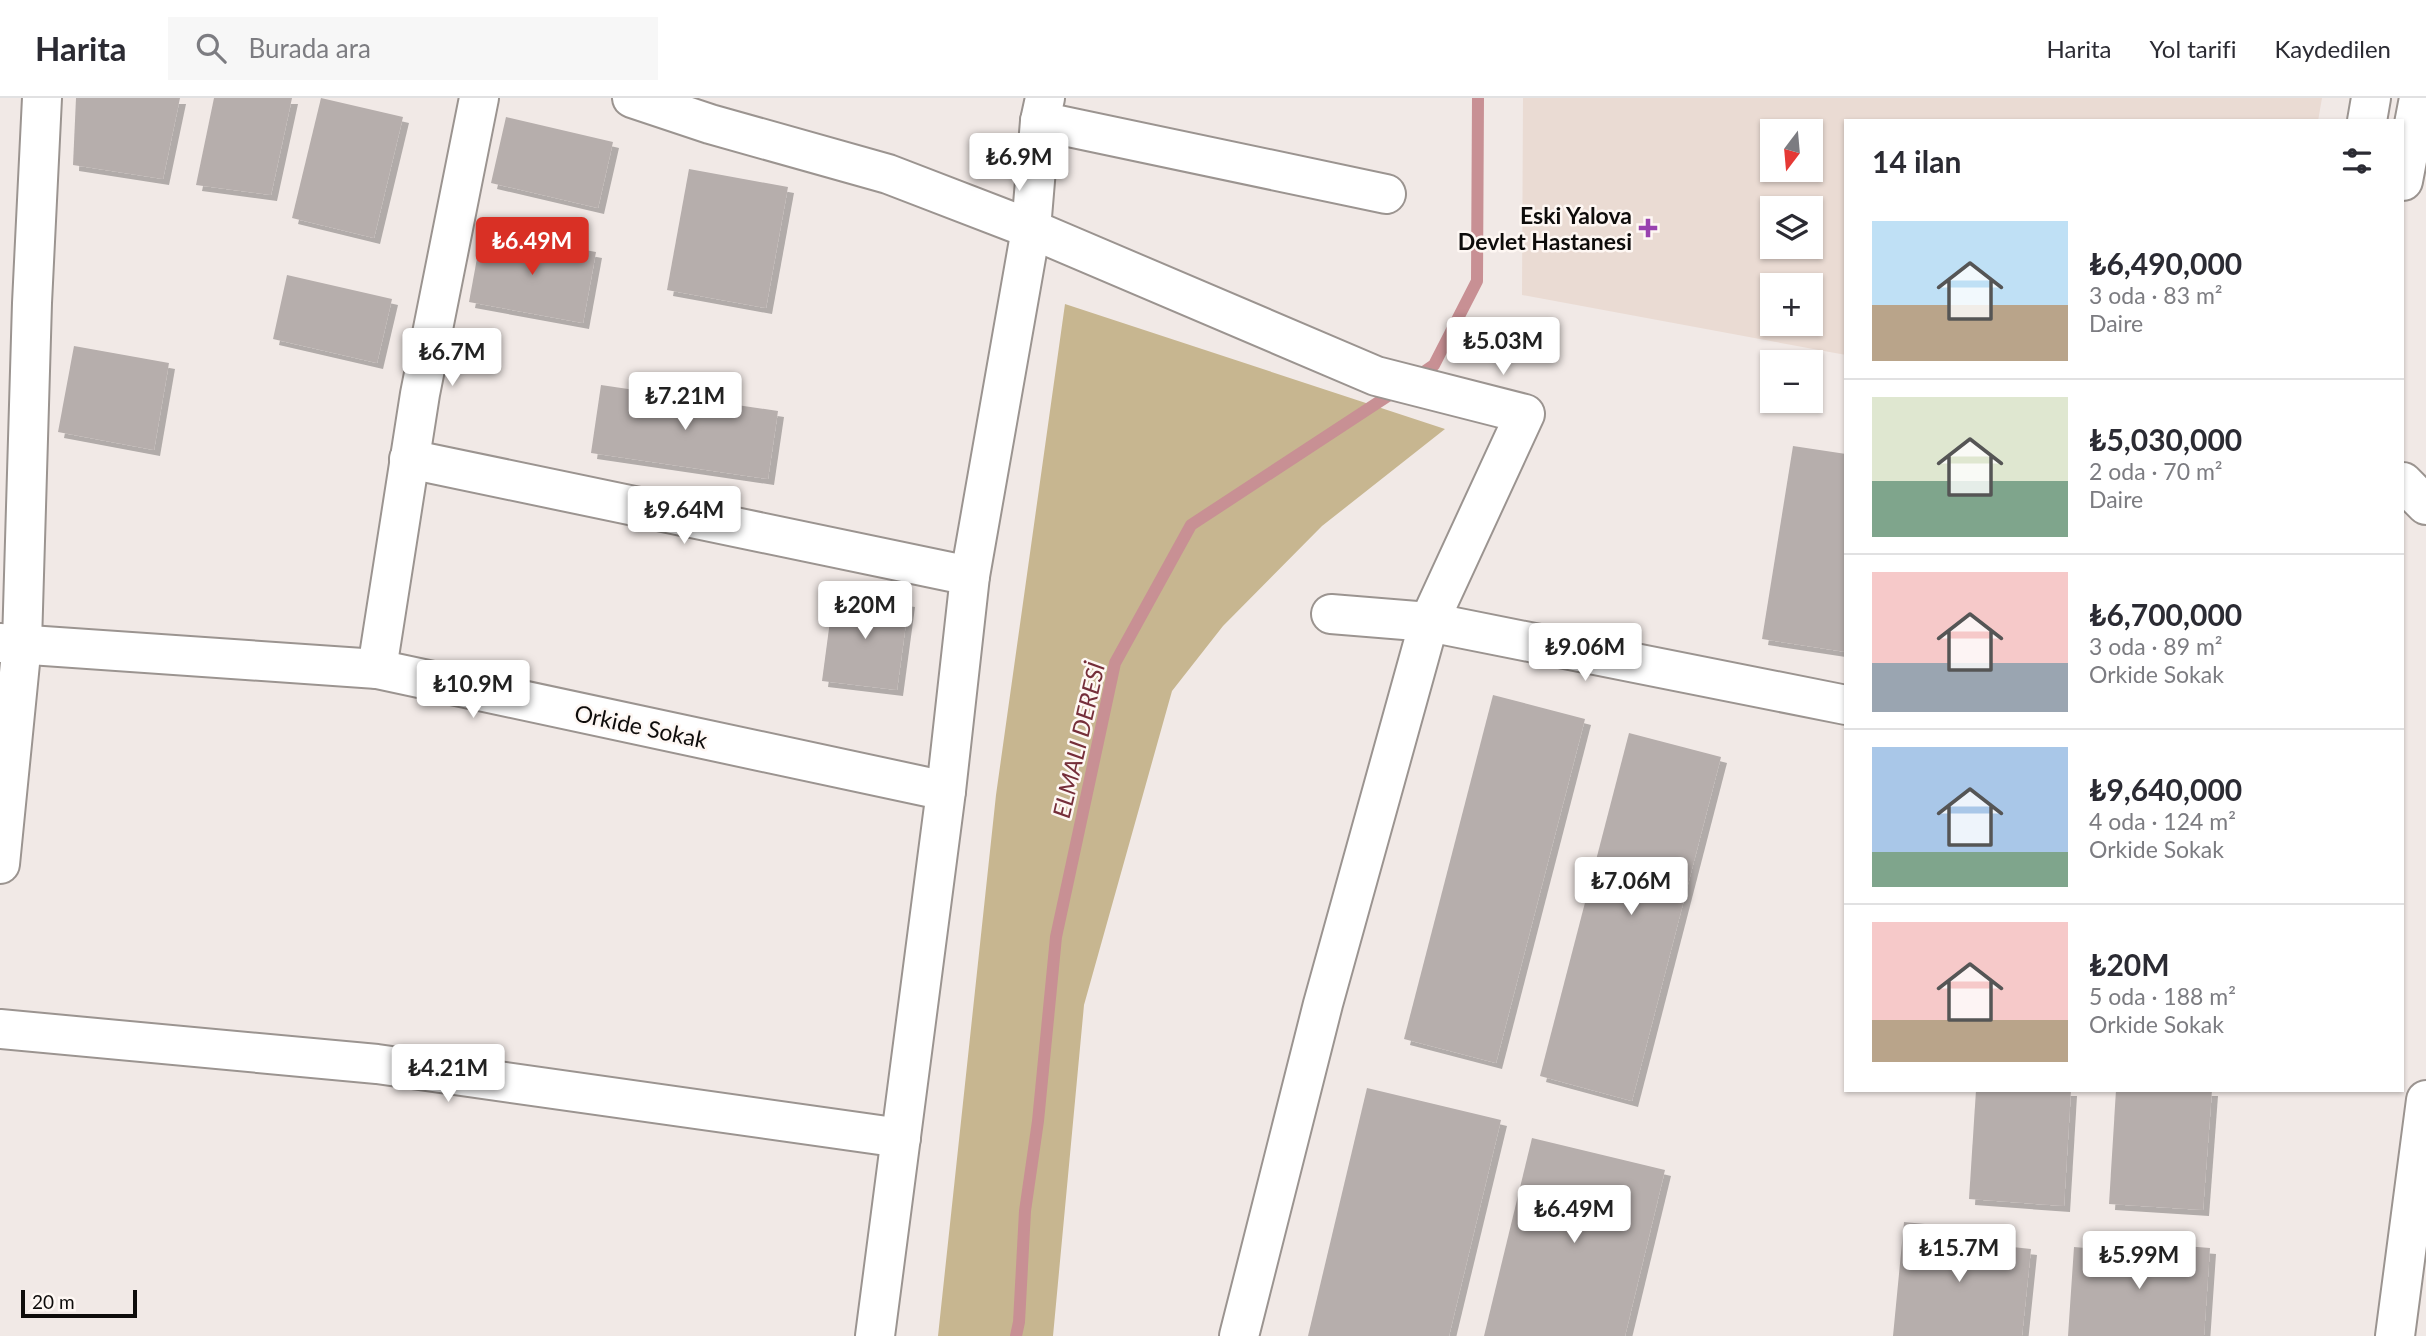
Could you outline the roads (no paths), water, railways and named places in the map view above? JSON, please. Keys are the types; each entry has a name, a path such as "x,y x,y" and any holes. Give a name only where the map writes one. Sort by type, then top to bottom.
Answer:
{"street":[{"path":"0,864 11,643 16,303 42,98"},
{"path":"377,669 410,459 479,98"},
{"path":"632,98 712,111 1031,229 1376,376 1525,414 1429,622 1323,1004 1239,1336"},
{"path":"2367,119 2371,98"},
{"path":"2404,176 2419,98"},
{"path":"875,1336 946,791 970,576 1031,229 1042,110 1386,194"},
{"path":"410,459 970,576"},
{"path":"2404,483 2426,505"},
{"path":"1331,614 1429,622 1844,705"},
{"name":"Orkide Sokak","path":"11,643 377,669 946,791"},
{"path":"0,1029 377,1064 901,1138"},
{"path":"2395,1336 2426,1100"}],"waterway":[{"name":"ELMALI DERESİ","path":"1415,378 1434,365 1477,281 1478,98"},
{"name":"ELMALI DERESİ","path":"1016,1336 1025,1211 1038,1121 1056,937 1115,663 1191,525 1397,390"}],"place":[{"name":"Eski Yalova Devlet Hastanesi","path":"1648,228"}]}
